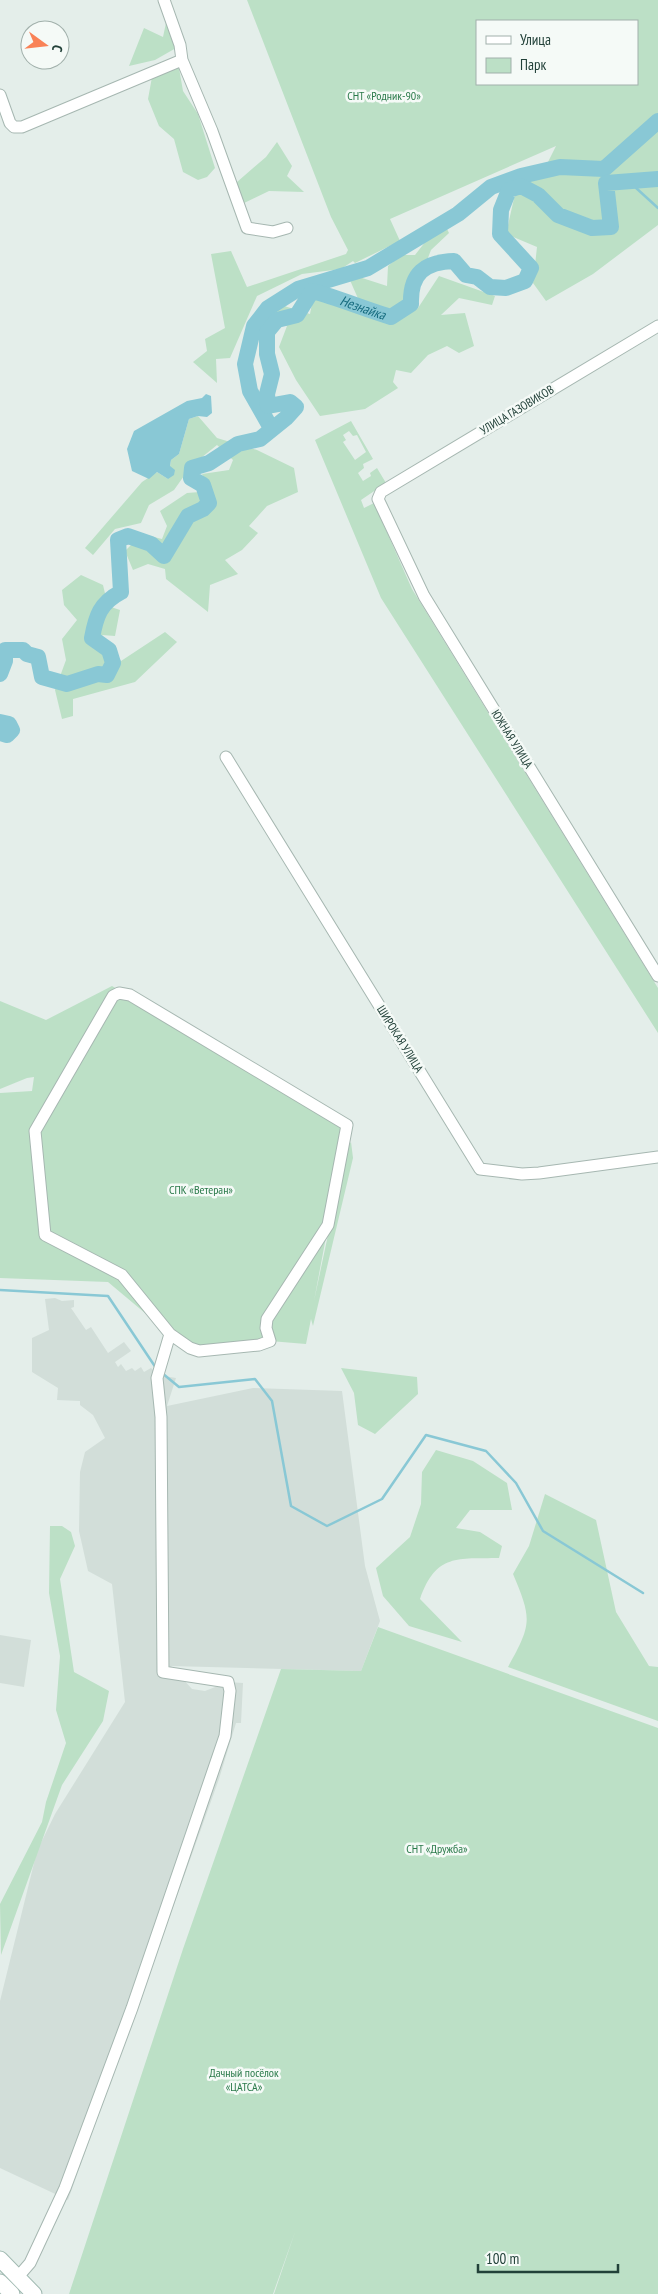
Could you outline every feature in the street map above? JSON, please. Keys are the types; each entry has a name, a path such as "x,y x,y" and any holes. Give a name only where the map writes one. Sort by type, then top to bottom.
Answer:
{"main road":[{"path":"0,2259 34,2294"},
{"path":"0,2282 12,2294"}],"street":[{"path":"164,0 180,45 182,60 212,131 247,228 273,232 287,228"},
{"path":"0,95 10,123 17,128 182,60"},
{"name":"УЛИЦА ГАЗОВИКОВ","path":"379,496 386,488 658,326"},
{"name":"ЮЖНАЯ УЛИЦА","path":"379,496 380,505 424,596 658,976"},
{"name":"ШИРОКАЯ УЛИЦА","path":"226,757 480,1169 522,1174 539,1173 658,1157"},
{"path":"118,993 130,995 347,1125 328,1225 267,1319 266,1328 270,1341 260,1345 199,1351 190,1348 170,1334 122,1275 45,1235 35,1131 113,996 118,993"},
{"path":"17,2278 30,2263 65,2188 132,2008 211,1781 226,1732 230,1691 228,1682 163,1672 161,1417 156,1386 170,1334"}],"shaded area":[{"path":"55,1298 62,1301 74,1300 74,1307 71,1308 86,1330 91,1327 108,1353 124,1342 131,1351 115,1362 118,1367 121,1364 126,1371 132,1368 135,1371 141,1367 144,1372 151,1368 158,1375 176,1378 167,1406 253,1388 342,1391 365,1566 380,1621 361,1671 171,1666 192,1689 205,1691 228,1682 243,1683 241,1723 236,1723 219,1779 68,2200 0,2168 0,2001 37,1851 55,1814 125,1702 112,1584 88,1571 79,1531 80,1472 85,1452 105,1438 93,1415 80,1405 80,1401 57,1400 58,1388 32,1372 32,1338 49,1330 45,1299"},
{"path":"0,1635 31,1640 24,1687 0,1683"}],"green space":[{"name":"СНТ «Родник-90»","path":"247,0 658,0 658,225 593,274 546,301 533,283 537,247 506,234 515,194 546,166 556,146 390,219 400,241 355,263 353,261 341,269 302,274 257,296 230,358 216,359 217,383 193,362 207,351 205,339 225,328 211,254 231,251 247,287 346,254 348,250 331,217"},
{"path":"166,23 176,48 155,60 129,66 144,28 163,37"},
{"path":"179,68 183,91 198,114 215,168 207,177 198,180 183,172 174,139 159,126 148,99 152,77"},
{"path":"277,142 292,166 287,176 304,192 269,191 240,205 237,182 266,157"},
{"path":"445,225 449,233 431,250 421,276 408,282 403,308 391,313 360,303 349,278 356,276 387,286 388,266 401,255 415,255 429,237"},
{"path":"439,276 495,296 492,305 459,298 441,315 465,313 474,346 459,353 447,346 428,355 411,373 396,370 393,382 398,388 365,409 320,416 296,380 279,347 287,326 261,325 281,305 310,314 313,298 391,324 418,308"},
{"path":"198,416 217,438 257,450 294,468 298,492 267,506 249,526 258,533 242,550 225,560 238,574 210,585 208,612 166,579 165,569 148,564 133,570 125,551 142,534 162,539 167,526 160,511 187,493 212,491 202,474 229,470 233,460 217,445 191,466 174,490 149,505 141,523 115,529 93,555 85,548 142,482 157,472 168,479 171,460 179,454 189,419"},
{"path":"351,421 373,459 363,464 364,468 358,473 363,481 371,476 370,473 377,468 386,483 361,500 364,508 374,503 412,589 658,988 658,1033 381,598 315,440","holes":["349,431 353,436 357,435 366,452 355,460 343,442 346,440 343,435"]},
{"path":"81,575 103,585 108,606 120,610 115,636 102,635 121,661 165,632 177,642 135,682 73,699 73,716 62,719 55,690 66,660 62,639 77,620 64,605 62,590"},
{"name":"СПК «Ветеран»","path":"112,986 347,1125 314,1301 346,1150 351,1142 353,1158 313,1326 311,1319 306,1344 270,1341 199,1351 170,1334 108,1282 0,1278 0,1093 32,1091 34,1077 0,1089 0,1001 46,1020"},
{"path":"341,1368 417,1377 418,1394 375,1434 358,1425 354,1393"},
{"path":"436,1450 473,1461 507,1483 512,1510 470,1510 456,1528 480,1532 502,1546 499,1558 460,1559 441,1566 433,1573 426,1584 420,1599 462,1642 409,1626 383,1596 376,1568 410,1537 421,1504 422,1472"},
{"path":"545,1494 596,1520 616,1612 649,1666 658,1667 658,1721 508,1667 522,1641 527,1621 524,1601 513,1574 529,1546"},
{"path":"50,1526 62,1526 71,1532 75,1546 60,1579 74,1672 109,1691 103,1721 62,1785 1,1955 0,1904 42,1822 46,1802 66,1743 56,1710 60,1656 49,1593"},
{"path":"378,1627 658,1728 658,2294 274,2294 295,2232 273,2294 69,2294 183,1949 281,1669 361,1671"}],"water":[{"path":"206,394 211,396 212,413 207,417 198,416 189,419 179,454 171,460 170,466 175,470 174,475 168,479 157,472 149,479 132,471 127,449 134,431 187,401 202,398"}],"waterway":[{"name":"Незнайка","path":"271,428 250,391 245,364 254,326 268,308 298,289 368,268 458,214 491,187 521,176 560,167 604,169 658,121"},
{"name":"Незнайка","path":"0,674 5,661 5,650 23,650 27,654 38,657 42,677 67,684 98,674 107,675 113,663 109,650 92,638 100,611 108,601 121,592 118,540 128,536 151,544 164,556 188,516 203,509 209,503 203,485 191,478 192,468 209,463 238,444 260,439 286,418 296,407 290,402 268,406 267,394 272,374 267,354 267,332 277,320 297,315 312,291 391,317 411,304 413,284 421,271 435,264 454,261 466,275 477,277 490,287 506,288 525,281 531,268 500,234 501,210 509,190 521,186 538,195 558,215 592,228 611,227 606,183 658,179"},
{"path":"625,182 635,187 658,208"},
{"name":"Незнайка","path":"0,722 9,724 12,730 7,735 0,733"},
{"path":"0,1290 108,1296 156,1368"},
{"path":"162,1373 179,1387 255,1379 272,1401 291,1506 327,1526 382,1499 426,1435 486,1451 516,1483 543,1531 643,1593"}],"park label":[{"name":"СНТ «Дружба»","path":"437,1849"},
{"name":"Дачный посёлок «ЦАТСА»","path":"244,2080"}]}
